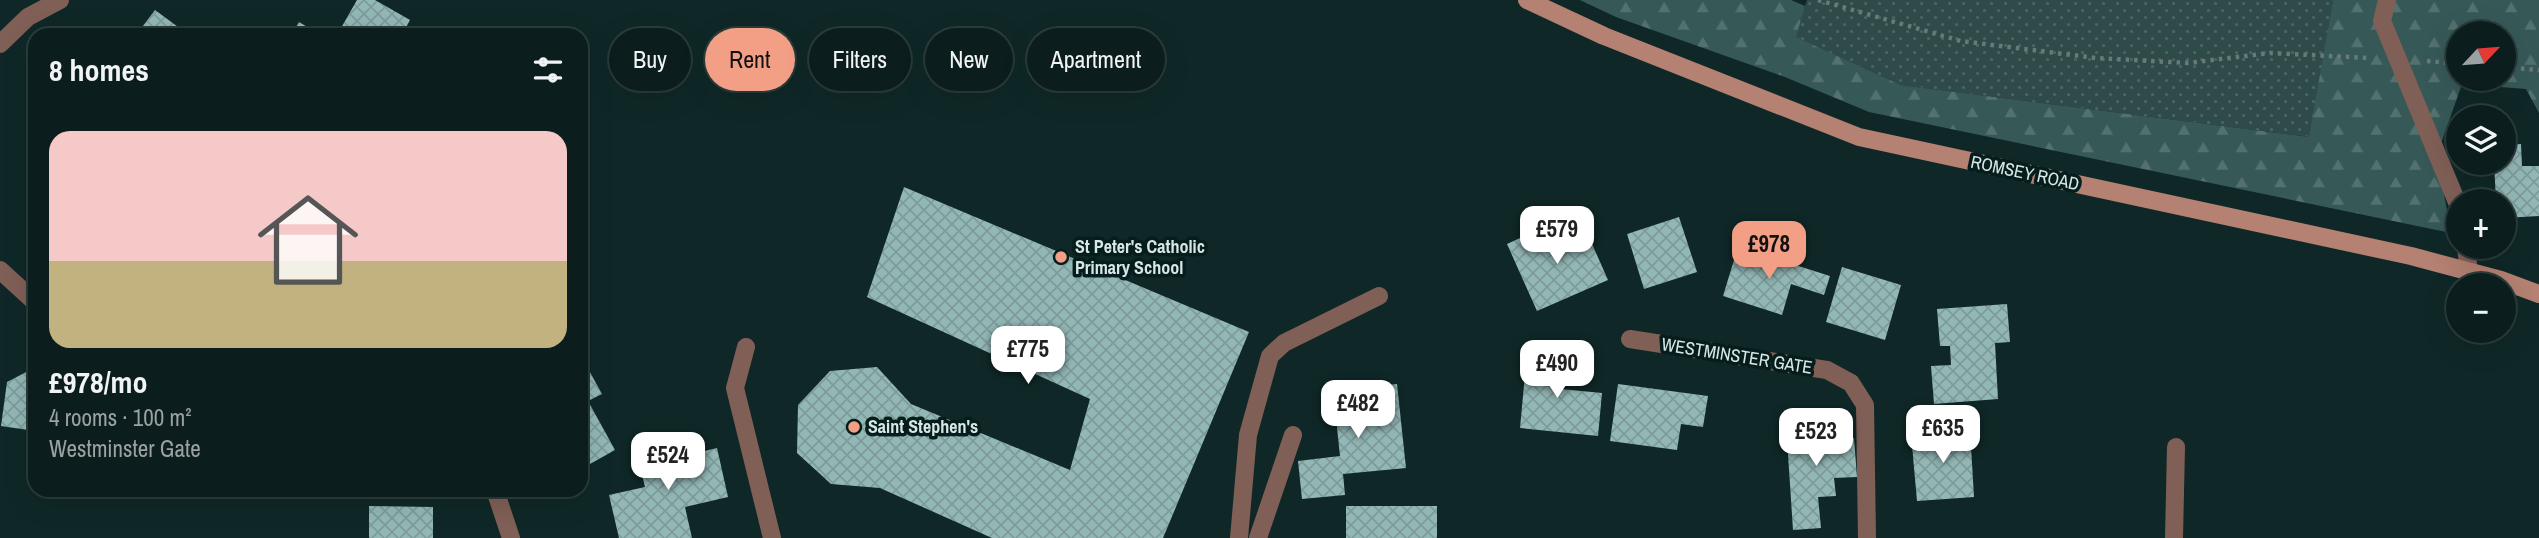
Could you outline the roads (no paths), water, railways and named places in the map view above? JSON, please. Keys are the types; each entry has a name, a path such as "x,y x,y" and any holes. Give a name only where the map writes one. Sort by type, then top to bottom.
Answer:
{"main road":[{"name":"ROMSEY ROAD","path":"1527,0 1604,36 1859,137 2411,256 2501,280 2539,294"}],"street":[{"path":"2387,0 2382,21 2452,189"},
{"path":"0,44 28,17 56,1"},
{"path":"2467,259 2469,272"},
{"path":"0,270 28,296"},
{"path":"1239,538 1248,435 1270,356 1284,344 1379,296"},
{"name":"WESTMINSTER GATE","path":"1630,339 1827,370 1851,383 1865,405 1867,538"},
{"path":"746,347 735,388 772,538"},
{"path":"1258,538 1293,435"},
{"path":"2174,538 2176,447"},
{"path":"497,497 511,538"}],"place":[{"name":"St Peter's Catholic Primary School","path":"1061,257"},
{"name":"Saint Stephen's","path":"854,427"}]}
